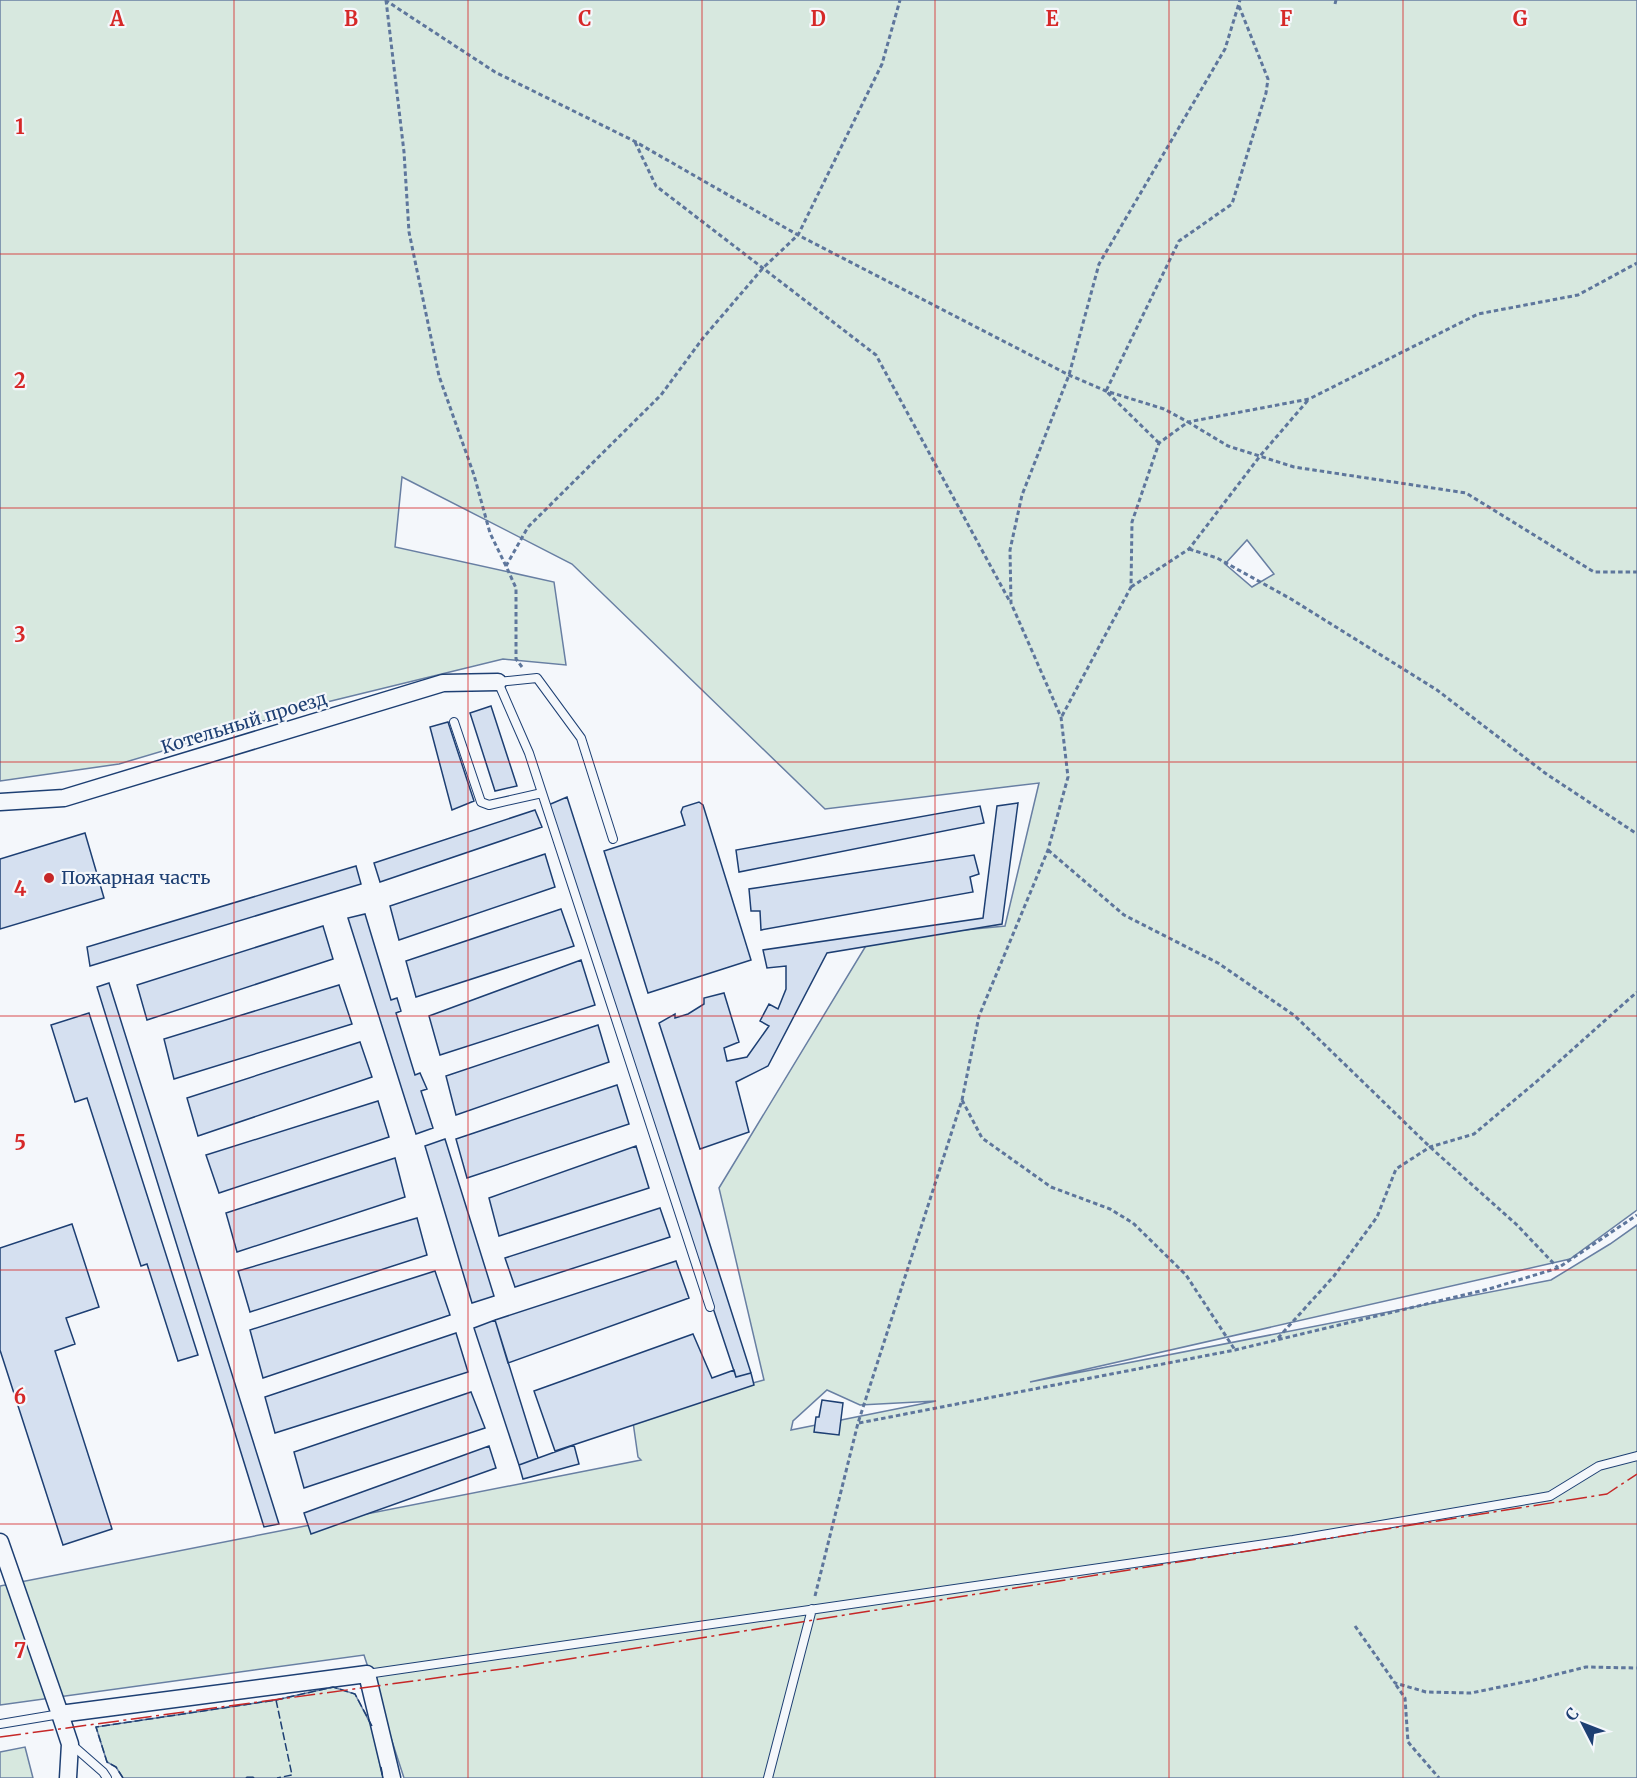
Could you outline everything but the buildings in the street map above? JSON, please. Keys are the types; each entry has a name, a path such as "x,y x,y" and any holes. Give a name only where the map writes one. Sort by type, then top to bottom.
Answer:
{"street":[{"name":"Котельный проезд","path":"0,802 64,798 443,683 498,682"},
{"path":"0,1542 70,1744 68,1778"},
{"path":"60,1714 367,1674 392,1778"}],"lane":[{"path":"613,838 581,738 537,678 498,682 529,753 710,1307"},
{"path":"454,722 481,802 489,805 542,793"},
{"path":"367,1674 1293,1540 1550,1496 1599,1466 1637,1456"},
{"path":"768,1778 812,1609"},
{"path":"0,1724 60,1714"},
{"path":"70,1744 107,1778"}],"path":[{"path":"386,0 495,72 634,141 798,235 1069,375 1106,391 1164,409 1228,446 1294,467 1466,493 1594,572 1637,572"},
{"path":"386,0 404,152 410,232 439,376 474,475 490,533 516,588 516,659 529,679"},
{"path":"506,567 528,527 661,395 703,338 763,268 798,235 882,64 900,0"},
{"path":"1011,603 1010,550 1022,495 1069,375 1099,264 1226,49 1239,2"},
{"path":"1106,391 1179,241 1232,204 1266,93 1268,79 1239,2"},
{"path":"634,141 656,186 876,355 1011,603 1061,717 1068,777 1048,850 979,1016 962,1100 858,1423 812,1609"},
{"path":"1061,717 1131,587 1132,522 1160,443 1188,422 1309,399 1478,314 1578,295 1637,263"},
{"path":"1106,391 1160,443"},
{"path":"1131,587 1189,549 1260,456 1309,399"},
{"path":"1189,549 1217,558 1291,599 1437,690 1545,773 1637,834"},
{"path":"1048,850 1125,915 1218,963 1295,1016 1430,1147 1508,1215 1558,1268"},
{"path":"1277,1339 1334,1276 1377,1217 1396,1169 1430,1147 1474,1134 1637,992"},
{"path":"962,1100 982,1137 1042,1181 1051,1187 1110,1209 1132,1223 1186,1275 1235,1350"},
{"path":"858,1423 1235,1350 1489,1289 1558,1268 1637,1215"},
{"path":"1355,1626 1405,1698 1408,1742 1439,1778"},
{"path":"1395,1683 1426,1692 1471,1693 1586,1667 1637,1668"}],"shaded area":[{"path":"0,0 1637,0 1637,1210 1570,1259 1030,1382 1551,1280 1637,1225 1637,1778 404,1778 364,1655 0,1705 0,1586 641,1460 638,1457 632,1415 764,1380 719,1188 870,939 1005,926 1039,783 825,809 572,564 402,477 395,547 554,582 566,665 503,659 327,702 119,764 0,781","holes":["1247,540 1274,574 1252,587 1225,564","827,1390 860,1405 936,1401 791,1430 793,1421"]},
{"path":"333,1687 355,1694 372,1727 383,1778 123,1778 116,1767 107,1762 96,1727 276,1700"},
{"path":"25,1747 33,1778 0,1778 0,1752"}],"fence":[{"path":"123,1778 116,1767 107,1762 96,1727 276,1700 333,1687 355,1694 372,1726"},
{"path":"276,1700 292,1775 277,1778"},
{"path":"381,1767 383,1778"}],"wall":[{"path":"247,1778 253,1778"}],"power":[{"path":"0,1737 524,1666 1607,1494 1637,1474"}],"place":[{"name":"Пожарная часть","path":"49,878"}]}
